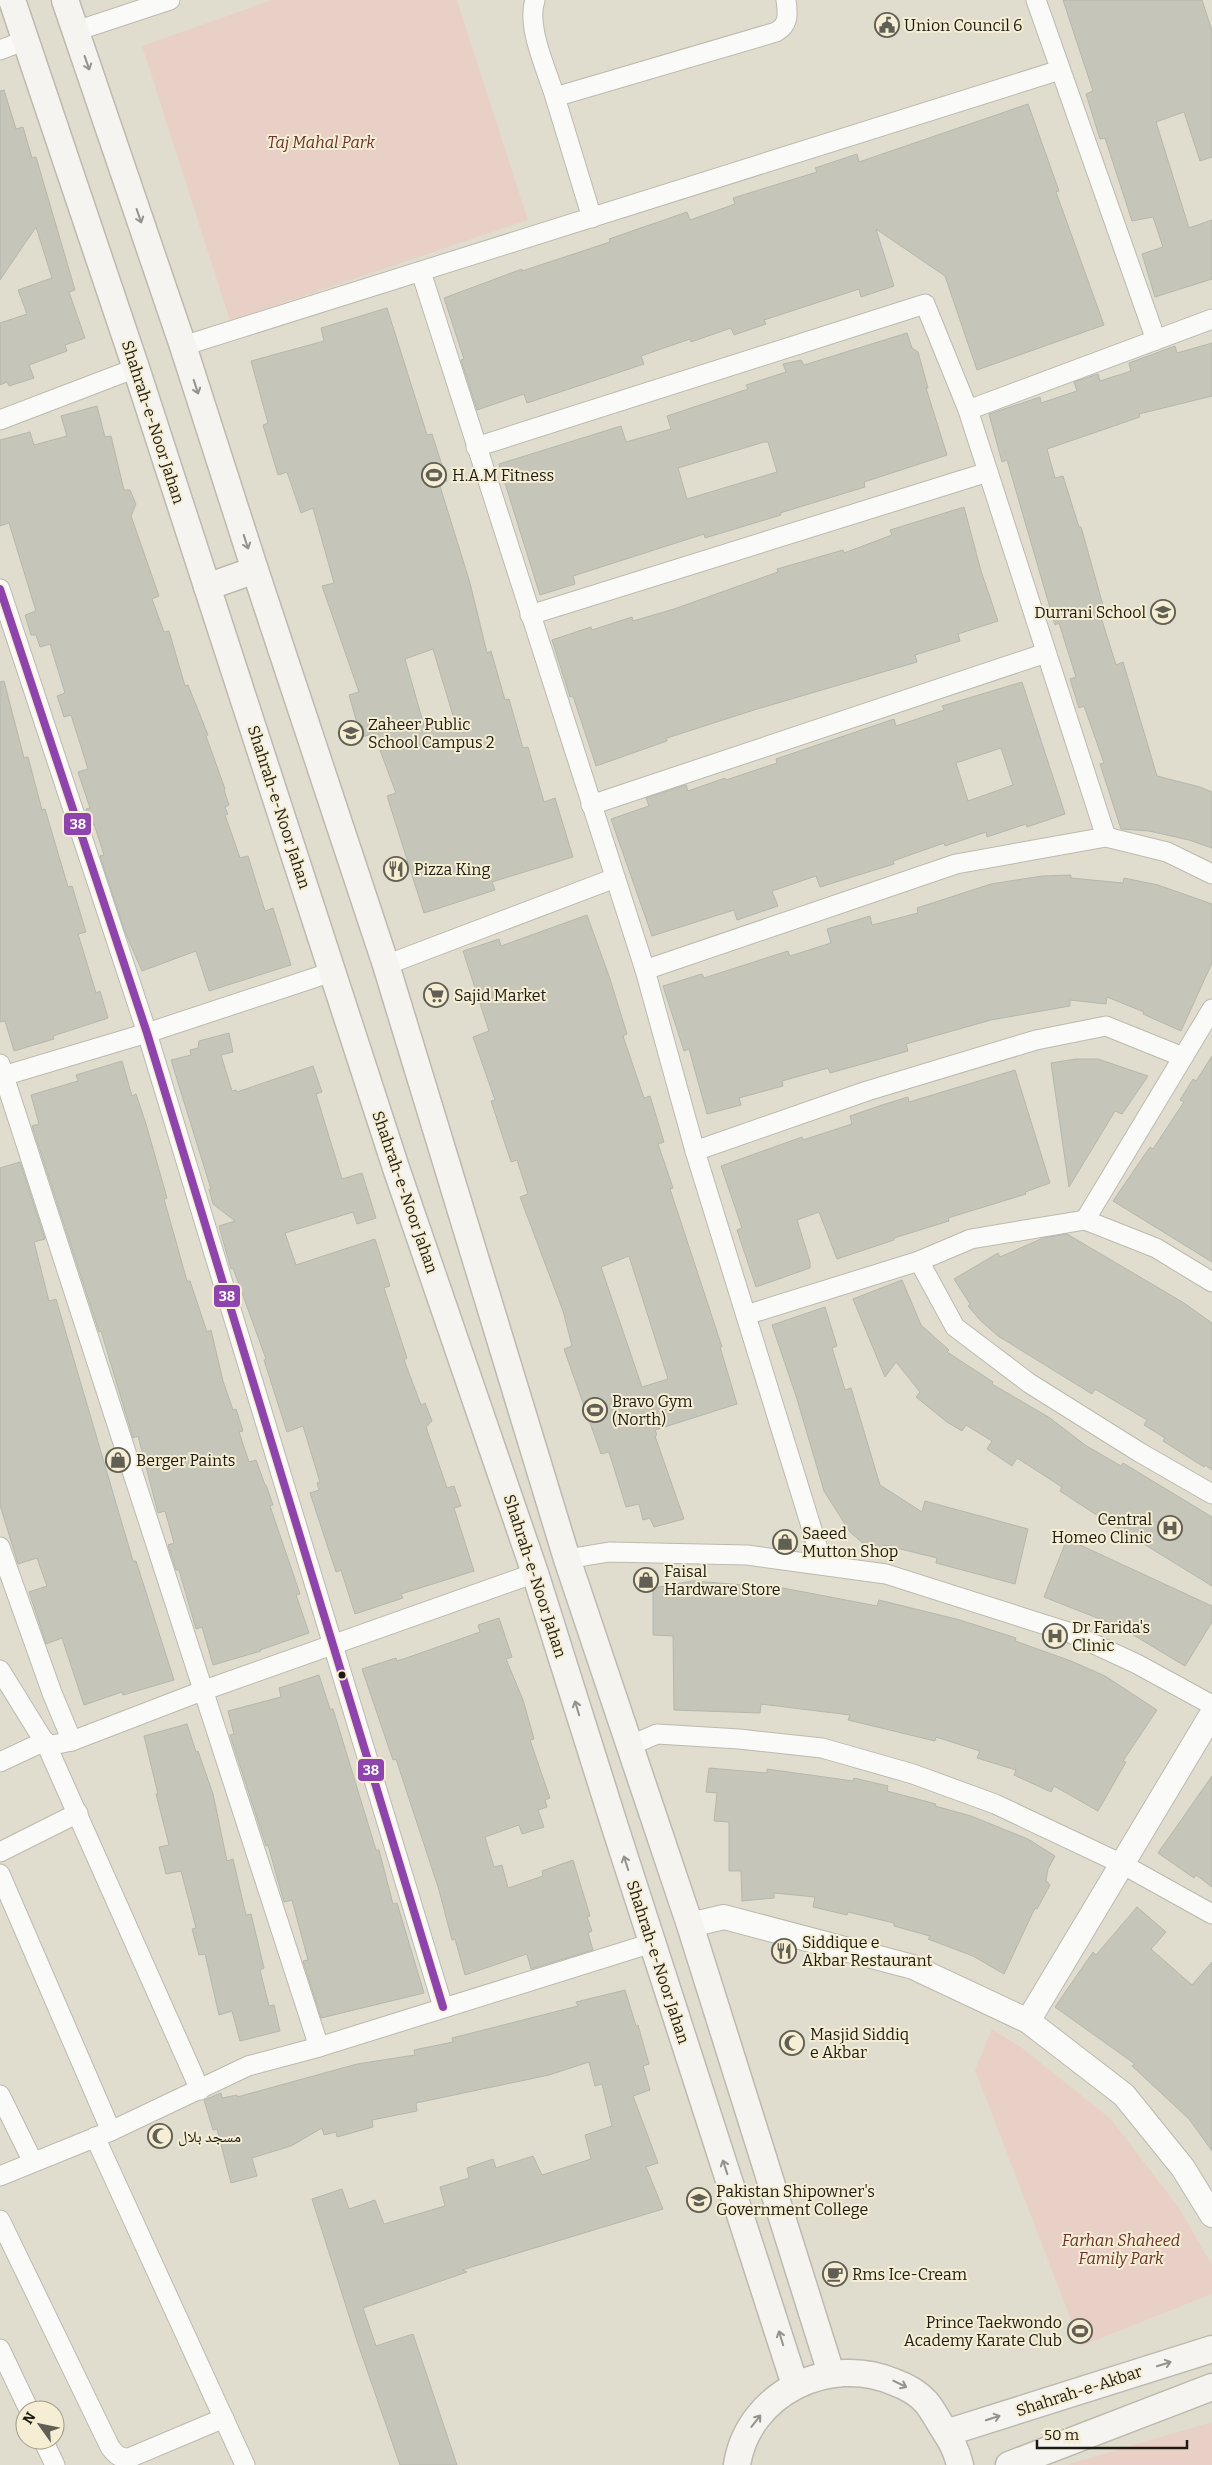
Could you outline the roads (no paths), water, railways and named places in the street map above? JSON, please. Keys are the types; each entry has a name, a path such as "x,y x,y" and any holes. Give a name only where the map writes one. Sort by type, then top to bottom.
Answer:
{"main road":[{"name":"Shahrah-e-Noor Jahan","path":"12,0 136,368 396,1168 535,1573 795,2385"},
{"path":"65,0 184,346 254,570 386,965 566,1559 690,1925 831,2373"},
{"path":"207,586 254,570"},
{"name":"Shahrah-e-Akbar","path":"946,2433 1212,2349"},
{"path":"738,2465 739,2456 751,2427 770,2403 795,2385 831,2373 857,2372 882,2376 906,2387 926,2402 956,2448 960,2465"},
{"path":"1009,2465 1212,2387"}],"street":[{"path":"76,31 170,0"},
{"path":"535,0 532,13 533,26 592,218"},
{"path":"555,97 776,32 787,21 786,0"},
{"path":"1036,0 1156,340"},
{"path":"0,50 26,40"},
{"path":"184,346 1060,70"},
{"path":"421,272 644,970 694,1151 823,1565"},
{"path":"476,447 925,304 968,410 1106,838"},
{"path":"968,410 1212,319"},
{"path":"0,420 136,368"},
{"path":"530,615 988,472"},
{"path":"0,589 147,1033 443,2007"},
{"path":"591,805 1046,653"},
{"path":"644,970 956,864 1106,838 1167,852 1212,874"},
{"path":"386,965 614,878"},
{"path":"319,2047 1,1072 147,1033 332,972"},
{"path":"1085,1220 1212,1009"},
{"path":"694,1151 867,1091 1036,1040 1106,1026 1183,1057"},
{"path":"746,1315 919,1261 971,1239 1085,1220 1156,1248 1212,1282"},
{"path":"919,1261 955,1327 1028,1383 1139,1452 1212,1494"},
{"path":"0,1548 52,1693 72,1741"},
{"path":"566,1559 609,1552 747,1555 886,1574 1068,1632 1137,1664 1212,1705"},
{"path":"0,1762 46,1744 72,1741 202,1691 535,1573"},
{"path":"0,1670 46,1744 200,2090"},
{"path":"1028,2021 1212,1714"},
{"path":"629,1746 657,1734 739,1739 822,1748 913,1774 995,1804 1122,1864 1212,1914"},
{"path":"0,1852 78,1813"},
{"path":"0,1874 103,2134 245,2465"},
{"path":"690,1925 724,1917 913,1966 1028,2021 1124,2095 1183,2168 1212,2215"},
{"path":"0,2176 103,2134 248,2066 319,2047 652,1943"},
{"path":"0,2095 33,2162"},
{"path":"0,2220 115,2454 121,2458 129,2458 224,2418"},
{"path":"0,2349 24,2400"},
{"path":"48,2450 55,2465"}],"place":[{"name":"Union Council 6","path":"887,25"},
{"name":"H.A.M Fitness","path":"434,475"},
{"name":"Durrani School","path":"1163,612"},
{"name":"Zaheer Public School Campus 2","path":"351,733"},
{"name":"Pizza King","path":"396,869"},
{"name":"Sajid Market","path":"436,995"},
{"name":"Bravo Gym (North)","path":"595,1410"},
{"name":"Berger Paints","path":"118,1460"},
{"name":"Central Homeo Clinic","path":"1170,1528"},
{"name":"Saeed Mutton Shop","path":"785,1542"},
{"name":"Faisal Hardware Store","path":"646,1580"},
{"name":"Dr Farida's Clinic","path":"1055,1636"},
{"name":"Siddique e Akbar Restaurant","path":"784,1951"},
{"name":"Masjid Siddiq e Akbar","path":"792,2043"},
{"name":"مسجد بلال","path":"160,2136"},
{"name":"Pakistan Shipowner's Government College","path":"699,2200"},
{"name":"Rms Ice-Cream","path":"835,2274"},
{"name":"Prince Taekwondo Academy Karate Club","path":"1080,2331"}],"park label":[{"name":"Taj Mahal Park","path":"321,142"},
{"name":"Farhan Shaheed Family Park","path":"1121,2249"}]}
